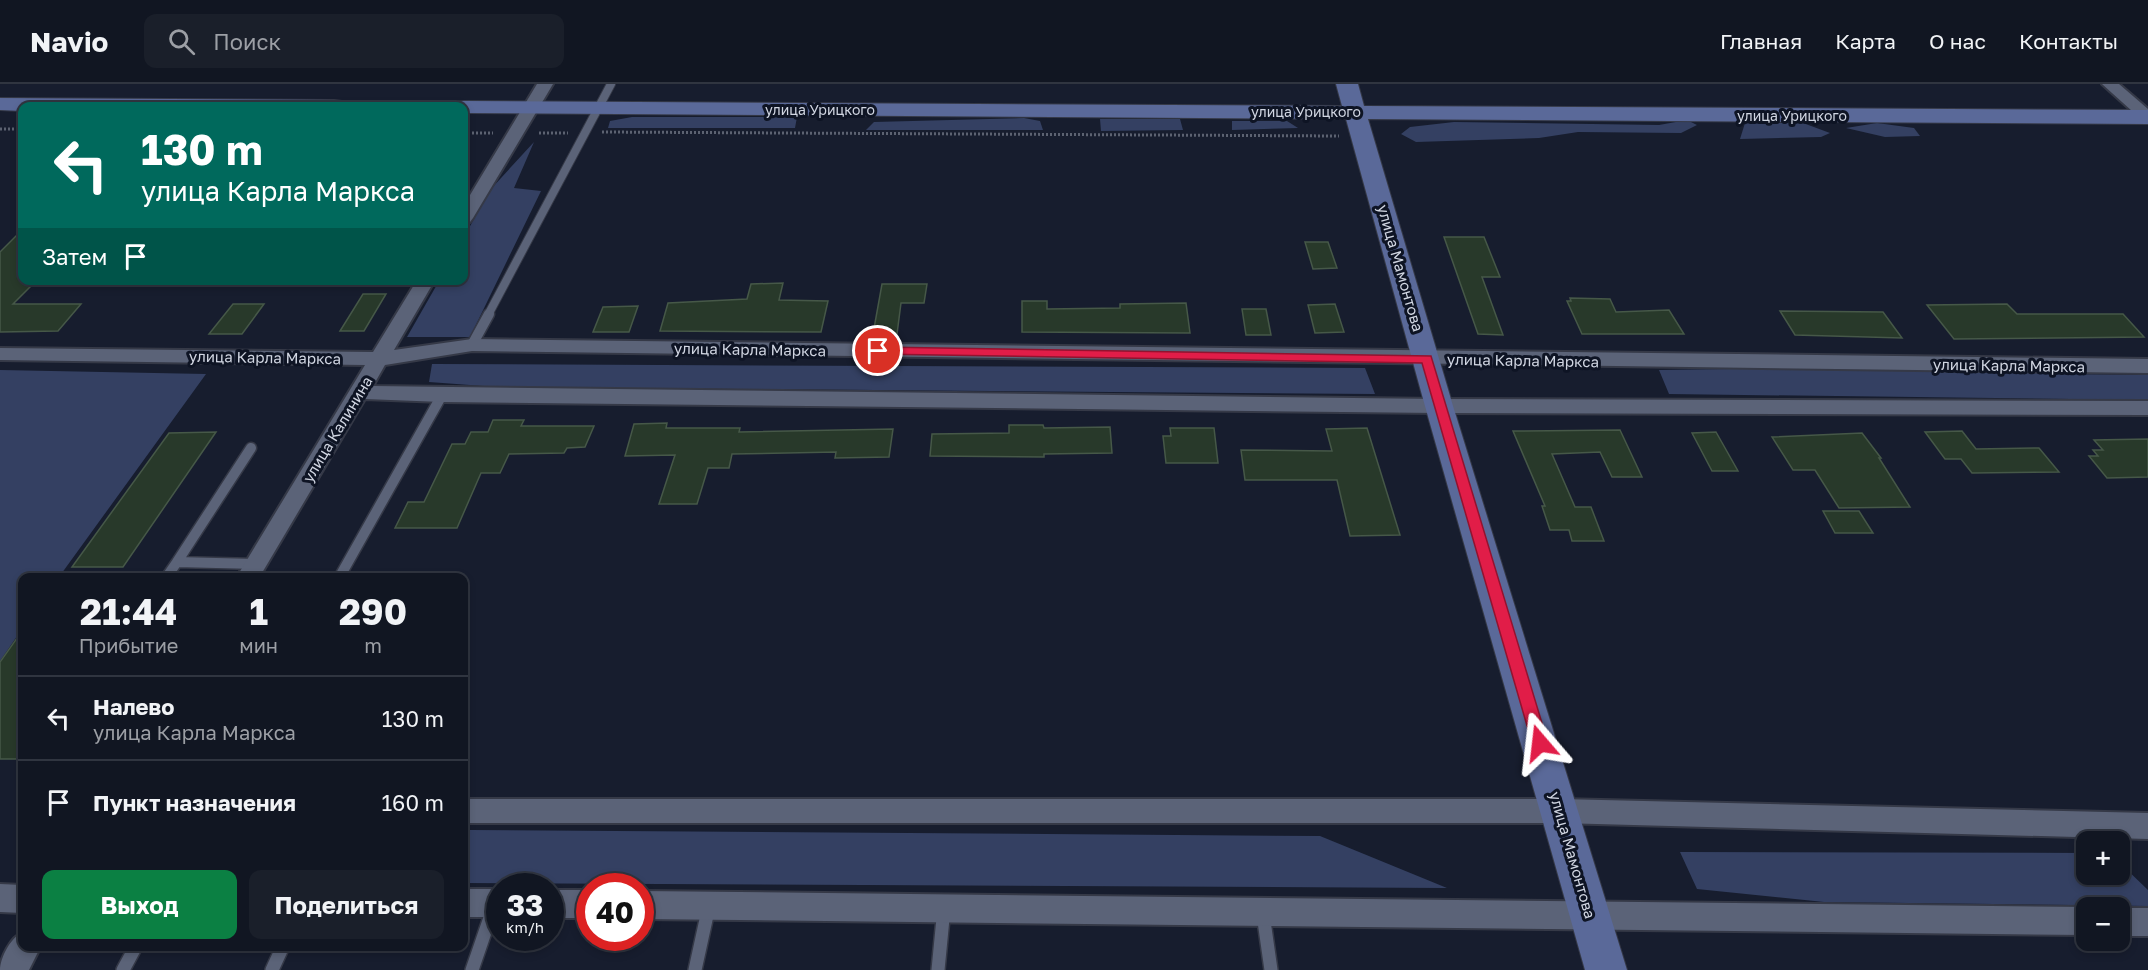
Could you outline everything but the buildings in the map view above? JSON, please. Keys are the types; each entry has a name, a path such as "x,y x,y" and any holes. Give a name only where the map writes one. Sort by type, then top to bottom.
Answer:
{"street":[{"path":"468,211 545,84"},
{"path":"2110,84 2148,117"},
{"path":"0,104 18,104"},
{"name":"улица Урицкого","path":"468,107 2148,117"},
{"name":"улица Мамонтова","path":"1355,111 1439,406 1606,970"},
{"name":"улица Калинина","path":"251,571 423,285"},
{"name":"улица Карла Маркса","path":"0,354 379,359 472,345 1427,359 2148,366"},
{"path":"359,392 442,396 1439,406 2148,408"},
{"path":"468,811 1560,811 2148,826"},
{"path":"0,898 18,898"},
{"path":"468,903 486,903"},
{"path":"654,905 2076,921"},
{"path":"2130,922 2148,922"},
{"path":"13,970 23,951"}],"lane":[{"path":"472,345 611,84"},
{"path":"342,573 442,396"},
{"path":"169,573 252,448"},
{"path":"177,562 251,571"},
{"path":"695,970 710,905"},
{"path":"938,970 944,908"},
{"path":"1263,911 1270,970"},
{"path":"472,970 486,932"},
{"path":"123,970 133,951"},
{"path":"272,970 281,951"}],"path":[{"path":"468,133 585,132 1355,111"},
{"path":"0,129 18,129"}],"shaded area":[{"path":"632,117 797,117 795,128 608,128 610,121"},
{"path":"1024,118 1040,121 1043,130 866,130 874,122"},
{"path":"1100,119 1180,119 1183,130 1101,131"},
{"path":"1687,120 1697,125 1681,133 1578,132 1539,138 1416,142 1401,134 1410,127 1454,122 1659,125"},
{"path":"1232,121 1287,121 1298,128 1232,130"},
{"path":"1745,123 1803,123 1830,133 1821,137 1740,139"},
{"path":"1877,123 1914,128 1920,136 1885,137 1846,128"},
{"path":"534,142 514,188 541,191 470,337 407,337 437,285 468,285 468,230 490,190"},
{"path":"432,364 1365,368 1375,394 497,387 429,382"},
{"path":"1929,366 2055,374 2148,375 2148,400 1669,394 1659,370"},
{"path":"0,370 206,374 62,573 18,573 18,635 0,661"},
{"path":"470,830 1320,836 1447,888 654,884 654,873 576,873 576,884 564,884 564,873 486,873 486,883 468,883 468,831"},
{"path":"1680,852 2076,853 2076,885 2130,885 2130,873 2148,890 2148,906 2130,906 2130,897 2076,897 2076,905 1824,902 1697,889"}],"route":[{"path":"878,351 1427,359 1540,743"}]}
